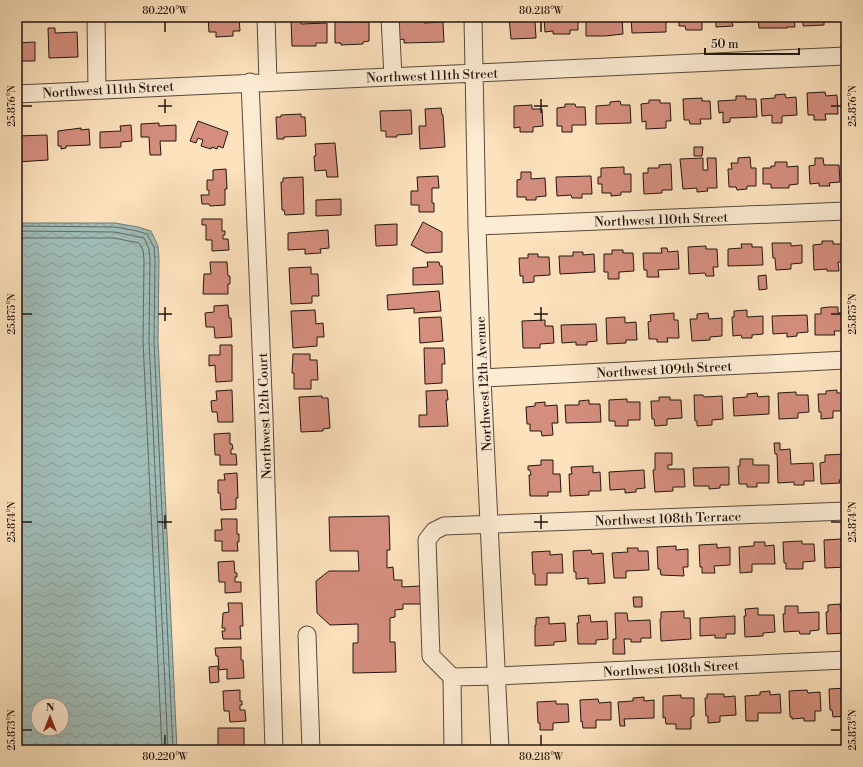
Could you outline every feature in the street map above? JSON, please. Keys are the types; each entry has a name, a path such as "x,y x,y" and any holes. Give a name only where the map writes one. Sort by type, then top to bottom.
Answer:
{"street":[{"path":"96,17 97,90"},
{"path":"266,17 268,82"},
{"path":"390,17 393,77"},
{"name":"Northwest 12th Avenue","path":"473,17 477,226 482,378 500,750"},
{"name":"Northwest 111th Street","path":"17,94 250,82 475,74 846,56"},
{"name":"Northwest 12th Court","path":"250,82 264,418 274,750"},
{"name":"Northwest 110th Street","path":"477,226 846,212"},
{"name":"Northwest 109th Street","path":"482,378 846,360"},
{"name":"Northwest 108th Terrace","path":"452,677 431,656 427,540 434,531 444,526 846,511"},
{"path":"307,635 311,750"},
{"name":"Northwest 108th Street","path":"452,677 846,660"},
{"path":"452,677 453,750"}],"water":[{"path":"17,223 115,223 151,231 158,246 158,340 177,750 17,750"}],"building":[{"path":"208,17 239,17 240,31 233,31 233,36 216,37 216,32 209,32"},
{"path":"399,17 424,17 424,23 443,22 444,42 404,43 404,39 399,40"},
{"path":"509,17 531,17 531,21 535,21 536,38 511,39"},
{"path":"544,17 578,17 578,30 570,30 570,34 553,34 553,31 545,32"},
{"path":"586,17 622,17 623,34 586,36"},
{"path":"631,17 666,17 666,32 632,33"},
{"path":"679,17 702,17 702,30 686,30 685,26 679,26"},
{"path":"716,17 746,17 746,22 732,22 733,26 716,27"},
{"path":"758,17 794,17 795,27 759,28"},
{"path":"803,17 828,17 828,20 824,20 824,25 803,26"},
{"path":"291,19 300,19 301,24 327,23 327,43 316,43 316,46 292,46"},
{"path":"335,22 369,22 369,41 363,42 363,44 341,45 341,43 335,43"},
{"path":"48,28 55,28 55,33 77,32 78,57 49,58"},
{"path":"35,42 35,61 17,61 17,43"},
{"path":"825,92 826,96 837,95 838,114 825,114 826,120 814,120 814,115 808,115 807,93"},
{"path":"785,94 786,98 796,97 797,115 782,116 782,123 772,123 772,115 762,116 761,99 775,98 775,95"},
{"path":"736,96 746,96 746,99 756,99 757,117 730,118 730,122 723,123 723,112 719,113 718,101 736,100"},
{"path":"702,98 702,101 710,101 711,119 700,119 701,124 690,124 689,120 684,120 683,99"},
{"path":"649,100 660,100 660,103 670,103 671,121 666,121 666,128 646,129 646,121 642,122 641,104 649,103"},
{"path":"620,101 621,105 630,105 631,123 596,124 596,106 610,105 610,102"},
{"path":"565,104 575,104 576,107 585,107 586,125 572,125 572,132 562,132 562,126 557,126 557,108 565,107"},
{"path":"532,105 532,109 542,109 543,126 533,127 533,132 520,132 520,127 514,128 514,106"},
{"path":"441,108 443,115 445,147 420,149 419,126 426,126 425,109"},
{"path":"411,110 412,134 397,135 397,137 386,137 386,131 381,131 380,111"},
{"path":"301,114 301,117 305,117 306,136 284,137 284,139 277,139 276,117 281,117 281,115"},
{"path":"198,121 228,132 223,148 218,146 217,149 212,147 211,149 201,146 203,140 198,138 196,143 190,141"},
{"path":"159,123 159,126 176,125 176,141 160,141 161,155 150,155 149,137 141,137 141,124"},
{"path":"131,125 132,141 121,142 121,147 100,148 100,132 121,131 120,126"},
{"path":"81,128 81,130 89,129 90,145 66,146 66,148 61,149 61,146 58,146 58,131"},
{"path":"47,135 48,160 17,162 17,136"},
{"path":"335,143 338,177 327,177 326,170 315,171 315,144"},
{"path":"694,147 703,147 702,156 694,156"},
{"path":"750,157 751,168 756,168 756,186 747,186 747,189 737,190 736,187 729,187 728,169 732,169 731,163 738,163 738,158"},
{"path":"703,158 703,170 708,170 707,158 716,158 717,188 707,188 708,191 697,192 697,188 683,189 680,159"},
{"path":"815,158 823,158 824,165 839,165 840,182 829,183 830,186 819,186 819,183 810,184 809,166 815,165"},
{"path":"775,162 787,162 787,167 798,166 798,184 789,185 789,188 771,188 771,184 763,184 763,168 771,168 771,166 775,166"},
{"path":"671,164 672,190 662,190 662,193 644,194 643,173 648,173 648,168 659,168 659,165"},
{"path":"624,167 624,174 631,174 631,192 621,192 621,195 611,196 611,193 602,193 602,184 598,184 598,177 601,177 601,168"},
{"path":"226,169 227,189 225,189 225,205 210,206 209,204 202,204 201,195 209,195 209,190 207,190 207,180 213,180 213,170"},
{"path":"521,172 531,172 531,179 545,178 546,196 536,197 536,200 526,200 526,197 517,197 517,180 521,179"},
{"path":"438,176 439,188 432,188 432,203 434,203 434,212 419,212 419,205 411,205 411,191 418,191 417,177"},
{"path":"591,176 592,194 582,194 582,198 572,198 571,195 557,196 556,177"},
{"path":"303,177 304,214 285,215 284,210 282,210 281,182 283,182 283,178"},
{"path":"341,199 341,215 316,216 316,200"},
{"path":"202,219 222,219 222,231 225,231 223,239 228,239 229,250 212,251 212,240 206,240 206,225 202,225"},
{"path":"423,222 442,232 442,252 426,253 411,245"},
{"path":"397,224 397,245 376,246 375,225"},
{"path":"328,230 329,248 320,249 321,253 305,254 305,249 288,250 288,233"},
{"path":"822,241 833,241 833,244 843,244 844,262 838,262 839,271 827,271 827,269 814,270 813,245 822,244"},
{"path":"772,243 791,243 791,246 802,245 802,263 791,264 791,269 776,270 775,258 773,258"},
{"path":"741,244 752,244 752,247 762,247 763,265 728,266 728,249 742,248"},
{"path":"706,246 706,249 717,249 718,267 713,267 714,276 706,276 705,273 689,274 688,247"},
{"path":"661,248 667,248 668,252 678,251 679,269 658,270 659,277 647,277 647,270 644,270 643,253 662,253"},
{"path":"612,250 623,250 623,253 633,253 634,271 619,272 619,279 608,279 608,272 604,272 604,254 612,254"},
{"path":"573,252 583,252 583,255 594,254 595,272 560,274 559,256 573,256"},
{"path":"528,254 538,254 538,257 549,257 550,275 534,276 534,282 523,283 523,276 520,276 519,258 528,258"},
{"path":"210,262 227,262 228,276 230,276 228,294 203,294 204,274 211,274"},
{"path":"427,262 439,262 440,266 442,266 443,284 413,285 413,268 428,267"},
{"path":"311,267 311,274 318,274 319,296 312,296 312,303 291,304 289,268"},
{"path":"766,275 767,289 759,290 758,276"},
{"path":"439,291 441,311 414,313 414,308 388,310 387,295"},
{"path":"228,305 229,318 231,318 232,337 215,338 214,327 206,327 205,313 214,312 214,306"},
{"path":"838,307 838,313 845,313 845,331 834,331 835,335 815,335 815,314 821,314 821,308"},
{"path":"315,310 316,324 323,323 324,337 317,337 317,346 293,348 291,311"},
{"path":"747,310 747,317 763,316 763,334 752,335 752,338 742,338 741,335 733,336 732,317 734,317 734,311"},
{"path":"674,313 674,320 678,320 679,338 667,338 668,342 657,342 657,339 649,339 648,322 651,321 650,315"},
{"path":"708,313 709,319 722,318 722,336 710,337 710,340 692,341 690,319 697,319 697,314"},
{"path":"807,315 808,332 797,333 797,336 787,337 787,333 773,334 772,316"},
{"path":"441,317 443,341 420,343 419,318"},
{"path":"625,317 625,323 636,322 637,340 626,340 626,343 607,344 606,318"},
{"path":"545,320 545,326 553,326 554,343 540,344 540,348 523,348 522,321"},
{"path":"596,324 597,341 587,342 587,345 576,345 576,342 562,343 561,325"},
{"path":"220,345 232,345 232,381 216,382 215,365 209,366 209,355 220,355"},
{"path":"424,348 444,348 445,364 442,364 442,383 425,384"},
{"path":"293,354 310,354 310,360 317,360 318,380 311,380 311,389 294,389 294,373 292,373"},
{"path":"232,390 233,422 218,422 217,412 212,412 211,401 217,400 216,391"},
{"path":"447,390 448,400 446,400 448,426 419,427 419,415 427,415 426,391"},
{"path":"837,390 837,393 846,393 846,411 833,411 833,418 821,419 818,394 826,394 826,391"},
{"path":"796,392 796,395 808,395 809,412 798,413 798,418 779,419 778,393"},
{"path":"757,393 758,397 769,396 769,414 734,416 733,398 747,397 747,394"},
{"path":"694,395 703,395 704,397 722,396 723,419 712,420 712,425 697,426 697,421 695,421"},
{"path":"322,396 322,398 328,398 330,428 323,429 323,431 301,432 299,397"},
{"path":"659,397 670,397 670,400 681,400 682,418 667,419 667,425 655,426 654,419 652,419 651,401 659,401"},
{"path":"627,399 627,402 640,402 640,420 628,420 628,426 615,426 615,421 609,421 609,400"},
{"path":"589,400 589,404 600,404 601,422 566,423 565,405 579,405 579,401"},
{"path":"545,402 545,406 557,405 558,423 552,423 553,435 542,436 541,431 530,431 530,424 527,424 526,407 535,406 535,403"},
{"path":"230,433 230,444 232,444 233,449 231,449 231,454 236,454 237,465 220,465 220,455 215,455 214,434"},
{"path":"774,443 780,443 780,450 790,449 791,464 813,463 814,481 804,481 804,485 794,485 794,482 778,483 777,454 775,454"},
{"path":"655,453 672,453 672,465 668,465 668,469 684,469 685,487 673,487 673,491 655,492 653,470 655,470"},
{"path":"846,454 846,479 839,480 840,483 821,484 820,463 825,462 825,455"},
{"path":"740,459 753,459 753,465 769,465 769,483 757,483 757,487 747,487 747,484 739,484 738,466 740,466"},
{"path":"541,460 553,460 553,474 560,474 561,492 548,492 548,496 530,496 529,475 531,475 530,470 528,470 528,466 541,465"},
{"path":"593,466 593,473 600,472 601,491 589,491 589,495 570,496 569,474 572,474 571,467"},
{"path":"729,467 729,485 720,485 720,488 709,489 709,486 694,486 693,468"},
{"path":"644,470 645,488 636,489 636,492 625,493 625,489 610,490 609,472"},
{"path":"237,473 238,498 236,498 236,509 221,510 220,493 218,493 218,480 225,480 224,474"},
{"path":"389,516 390,550 387,550 387,568 393,567 394,580 402,580 402,587 420,586 421,604 403,604 403,609 395,610 395,617 390,618 390,642 395,642 396,672 353,673 353,643 358,643 358,624 330,625 317,613 316,581 329,571 359,571 358,551 330,551 329,517"},
{"path":"221,519 237,519 237,534 239,534 239,542 237,542 238,551 222,551 222,541 215,541 215,530 222,530"},
{"path":"841,539 842,542 846,542 846,567 825,568 824,540"},
{"path":"802,541 802,544 814,544 815,561 803,562 803,569 786,569 786,563 784,563 783,542"},
{"path":"754,542 765,542 765,546 774,545 775,564 752,564 752,572 740,573 739,547 754,546"},
{"path":"717,544 717,548 730,547 730,565 714,566 715,573 702,573 702,567 700,567 699,545"},
{"path":"676,546 676,550 688,549 688,567 683,567 684,576 661,575 660,569 658,569 657,547"},
{"path":"627,548 638,548 638,551 648,551 649,570 626,571 626,578 614,578 612,553 628,552"},
{"path":"591,550 592,554 603,553 605,583 588,584 588,578 576,579 576,572 574,572 573,551"},
{"path":"550,551 550,555 562,554 563,573 547,573 547,585 535,585 532,552"},
{"path":"234,561 235,573 237,573 235,582 241,582 241,592 225,593 225,582 219,582 218,562"},
{"path":"633,597 642,597 642,607 634,607"},
{"path":"228,603 242,603 243,626 240,626 241,639 223,639 222,631 225,631 225,628 222,628 223,613 229,612"},
{"path":"840,604 841,611 846,611 846,633 827,634 826,612 828,612 828,605"},
{"path":"785,606 798,606 798,613 819,612 819,630 810,631 810,634 800,634 799,631 784,632 783,614 785,614"},
{"path":"758,608 758,615 774,615 775,632 763,633 763,636 745,637 745,609"},
{"path":"684,611 684,618 690,618 691,639 661,641 661,612"},
{"path":"615,613 627,613 628,621 650,620 651,638 641,638 641,642 631,642 631,639 624,639 625,654 613,654 613,639 616,639"},
{"path":"590,615 591,622 607,621 608,639 596,640 596,644 578,644 578,616"},
{"path":"735,616 735,634 726,634 726,638 715,638 715,635 700,636 700,618"},
{"path":"549,617 549,624 565,623 566,641 554,642 554,645 535,646 536,618"},
{"path":"241,647 241,660 243,660 244,678 227,679 227,669 219,670 218,656 216,656 215,648"},
{"path":"218,666 219,682 210,683 209,667"},
{"path":"846,688 846,716 833,717 832,710 830,710 829,689"},
{"path":"240,690 240,701 242,701 242,705 240,705 240,710 245,710 246,721 230,722 229,711 224,711 223,691"},
{"path":"807,690 808,693 820,692 821,711 815,711 815,721 804,721 804,718 792,719 792,717 790,717 789,691"},
{"path":"770,691 770,695 780,694 781,713 758,713 758,721 746,721 745,696 760,695 760,692"},
{"path":"707,694 724,694 724,697 735,696 736,715 720,716 720,722 708,723 705,698 707,698"},
{"path":"681,695 681,698 694,698 694,716 691,717 691,729 676,729 676,724 666,724 665,717 663,718 663,696"},
{"path":"644,697 644,701 654,700 654,718 624,719 625,726 620,726 618,702 633,701 633,698"},
{"path":"598,699 599,703 611,702 611,720 596,720 596,728 583,728 582,721 581,722 580,700"},
{"path":"556,701 556,704 568,704 569,722 553,723 553,730 540,730 540,723 538,723 537,702"},
{"path":"218,728 244,728 244,750 218,750"}]}
